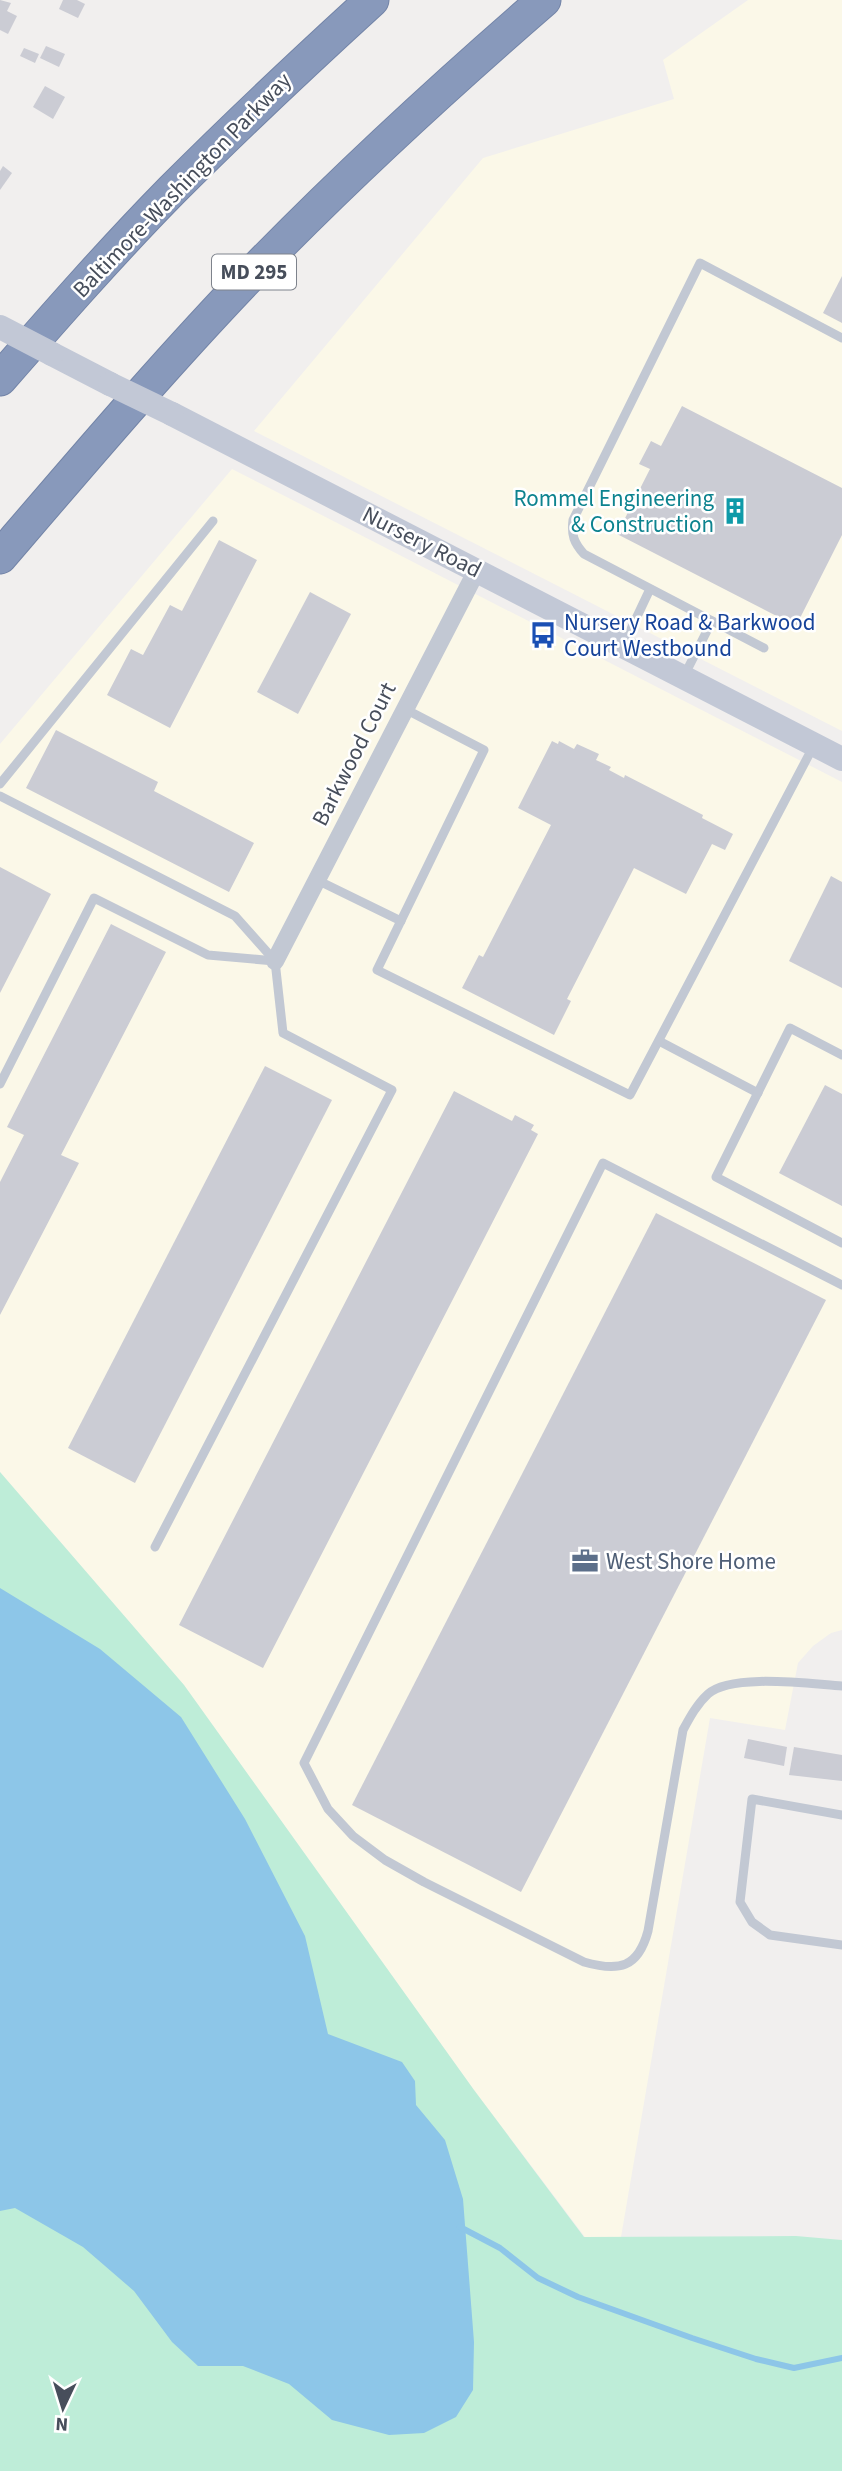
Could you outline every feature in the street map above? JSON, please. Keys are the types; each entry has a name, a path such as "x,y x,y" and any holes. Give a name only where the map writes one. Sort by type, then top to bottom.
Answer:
{"highway":[{"name":"Baltimore-Washington Parkway","path":"0,379 171,191 280,84 372,0"},
{"name":"MD 295","path":"0,557 167,364 262,263 370,158 544,0"}],"main road":[{"name":"Nursery Road","path":"0,327 842,759"}],"street":[{"name":"Barkwood Court","path":"275,961 477,570"}],"lane":[{"path":"764,648 584,554 575,544 573,520 700,263 842,338"},
{"path":"0,784 213,521"},
{"path":"623,646 650,589"},
{"path":"683,677 712,621"},
{"path":"405,709 484,750 377,970 630,1095 813,745"},
{"path":"0,796 235,916 275,961 283,1033 392,1090 155,1547"},
{"path":"317,880 401,920"},
{"path":"0,1084 94,898 208,956 275,961"},
{"path":"842,1055 790,1028 716,1177 842,1243"},
{"path":"659,1041 758,1093"},
{"path":"842,1285 603,1163 304,1763 328,1810 353,1836 385,1860 584,1962 604,1968 618,1968 633,1960 643,1950 683,1730 694,1709 709,1693 724,1685 757,1681 842,1686"},
{"path":"842,1815 752,1799 740,1902 752,1922 770,1936 842,1945"}],"shaded area":[{"path":"748,0 842,0 842,731 254,431 483,158 674,99 663,60"},
{"path":"232,469 842,782 842,1630 831,1633 813,1646 798,1663 785,1730 710,1718 621,2237 585,2237 474,2090 184,1685 0,1472 0,744"}],"green space":[{"path":"0,1472 184,1685 474,2090 584,2237 796,2236 842,2240 842,2471 0,2471"}],"water":[{"path":"0,1588 100,1649 181,1717 245,1819 305,1936 328,2034 402,2062 415,2081 416,2105 445,2140 463,2199 474,2342 473,2390 456,2417 424,2433 389,2435 332,2420 289,2384 243,2366 198,2366 172,2342 134,2291 83,2247 15,2208 0,2211"}],"building":[{"path":"0,0 11,3 7,11 17,16 8,34 0,30"},
{"path":"63,0 77,0 85,4 78,18 59,9"},
{"path":"46,46 65,54 59,67 40,58"},
{"path":"24,48 39,54 35,63 20,56"},
{"path":"45,86 65,97 53,119 33,107"},
{"path":"3,166 12,173 0,190 0,171"},
{"path":"842,276 842,323 823,313"},
{"name":"Rommel Engineering & Construction","path":"682,406 842,488 842,535 796,626 617,534 650,469 639,464 651,441 661,446"},
{"path":"219,540 257,560 170,728 107,695 131,649 143,655 170,605 182,611"},
{"path":"310,592 351,614 298,714 257,692"},
{"path":"56,730 158,782 154,791 254,843 229,892 26,788"},
{"path":"552,741 558,744 559,741 574,749 577,744 599,754 596,760 611,767 609,770 624,778 625,775 703,815 702,818 733,834 725,850 712,844 686,894 634,868 567,999 571,1001 554,1035 462,988 479,955 483,957 551,825 518,808"},
{"path":"0,867 51,894 0,993"},
{"path":"831,876 842,882 842,988 789,961"},
{"path":"111,924 166,952 61,1155 79,1163 0,1315 0,1182 24,1135 7,1127"},
{"path":"265,1066 332,1100 135,1483 68,1448"},
{"path":"825,1085 842,1094 842,1206 779,1173"},
{"path":"454,1091 512,1121 515,1115 534,1125 531,1130 538,1134 263,1668 179,1625"},
{"name":"West Shore Home","path":"656,1213 826,1300 521,1892 352,1805"},
{"path":"748,1739 787,1747 784,1766 744,1758"},
{"path":"794,1747 842,1755 842,1781 789,1775"}],"waterway":[{"path":"460,2227 500,2248 538,2278 578,2297 692,2338 794,2368 842,2358"}],"place":[{"name":"Rommel Engineering & Construction","path":"735,511"},
{"name":"Nursery Road & Barkwood Court Westbound","path":"543,635"},
{"name":"West Shore Home","path":"585,1561"}]}
